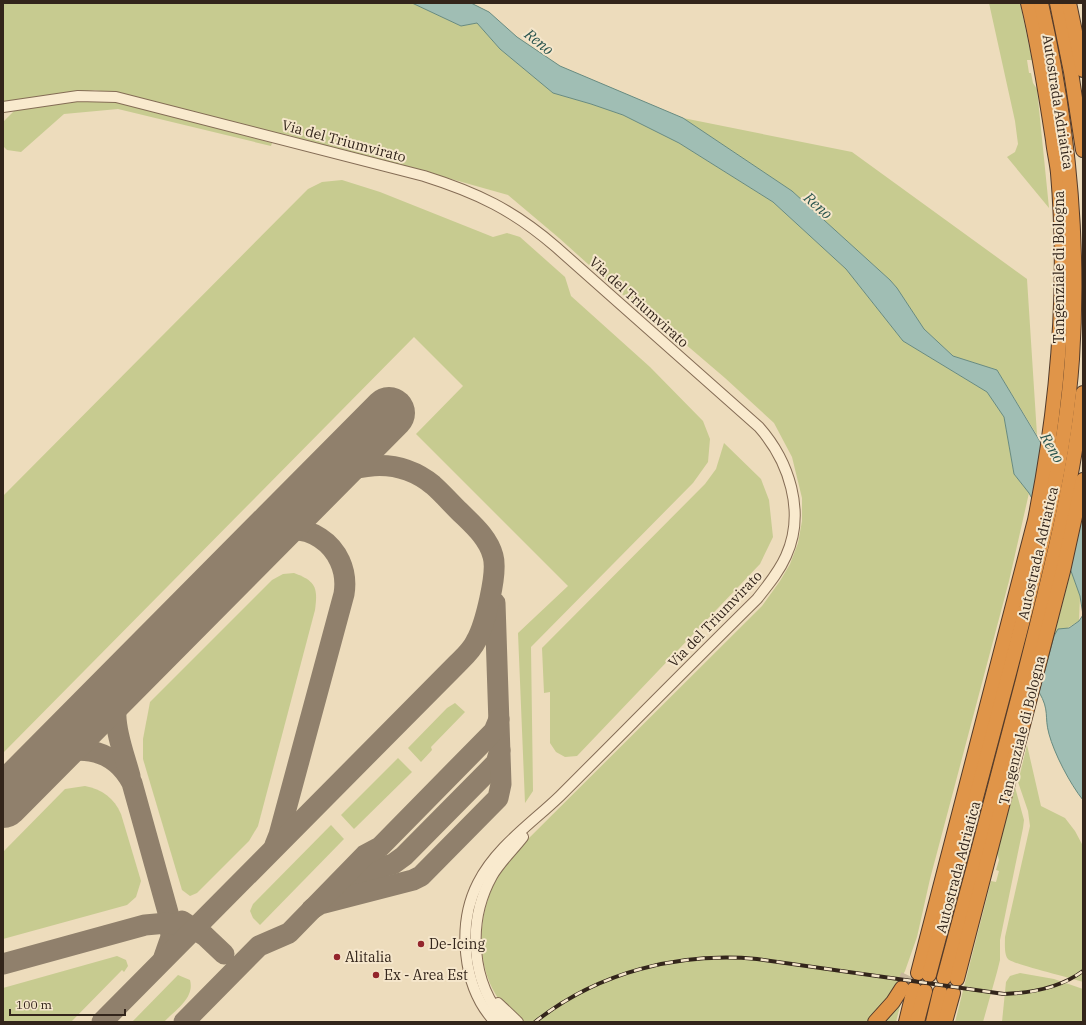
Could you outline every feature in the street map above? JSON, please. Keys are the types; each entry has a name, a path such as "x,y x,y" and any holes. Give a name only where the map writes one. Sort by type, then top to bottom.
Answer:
{"highway":[{"name":"Tangenziale di Bologna","path":"919,974 1031,534 1044,476 1060,344 1062,300 1061,210 1058,171 1044,78 1028,3"},
{"name":"Autostrada Adriatica","path":"919,974 988,756 1044,537 1065,421 1072,362 1074,318 1074,228 1072,188 1058,88 1041,3"},
{"name":"Autostrada Adriatica","path":"1057,3 1071,72 1083,150"},
{"path":"1069,3 1083,70"},
{"name":"Autostrada Adriatica","path":"954,979 999,773 1064,511 1083,393"},
{"name":"Tangenziale di Bologna","path":"954,979 977,904 1007,790 1063,571 1083,480"},
{"path":"875,1022 893,1002 914,989"},
{"path":"906,1022 914,989"},
{"path":"914,989 917,1022"},
{"path":"933,1022 950,993"},
{"path":"945,1022 950,993"},
{"path":"950,993 952,1022"}],"street":[{"name":"Via del Triumvirato","path":"3,107 78,96 116,97 416,174 456,186 484,197 512,213 539,232 759,427 768,438 783,462 788,475 794,502 794,530 782,565 756,599 542,814 494,857 485,869 472,895 466,924 466,947 470,973 481,1002 494,1022"},
{"path":"3,115 17,104"},
{"name":"Via del Triumvirato","path":"506,1022 492,1005 479,970 475,938 478,912 482,898 493,874 542,814"},
{"name":"Via del Triumvirato","path":"482,981 499,1005 518,1022"},
{"name":"Via del Triumvirato","path":"481,1002 501,1022"}],"green space":[{"path":"3,3 412,3 461,26 477,23 500,49 553,93 623,115 679,143 773,202 846,269 903,341 987,392 1004,417 1014,474 1029,493 1009,581 930,879 917,937 905,971 888,1003 869,1022 525,1022 505,1007 496,995 485,969 482,954 482,925 489,897 500,874 523,844 762,606 790,564 798,543 802,521 802,498 792,457 774,423 725,378 663,325 618,291 508,195 437,175 333,149 289,135 267,132 132,96 95,90 3,102"},
{"path":"989,3 1020,3 1032,60 1027,60 1029,73 1031,73 1033,83 1037,89 1049,208 1007,157 1015,152 1018,144 1015,121"},
{"path":"102,100 140,107 272,143 271,146 118,109 64,114 21,152 7,150 3,146 3,122 14,111 27,107"},
{"path":"683,118 852,152 1027,279 1037,435 997,370 953,356 924,329 890,280 792,191"},
{"path":"342,180 380,192 493,237 507,233 520,237 565,277 571,296 650,367 703,421 710,439 708,462 693,483 531,647 533,791 525,803 518,633 568,586 416,434 463,386 414,337 3,753 3,496 308,189 322,182"},
{"path":"724,443 761,479 769,500 773,537 760,564 577,756 565,757 556,752 550,743 550,692 544,693 542,648 705,484 716,469"},
{"path":"1071,571 1080,596 1079,621 1054,636"},
{"path":"294,573 307,579 314,586 316,596 315,610 258,826 249,841 197,893 190,896 182,890 143,759 143,739 150,702 272,580 283,574"},
{"path":"455,703 465,712 431,747 432,750 421,762 408,748 447,708"},
{"path":"1027,745 1041,806 1065,818 1075,831 1083,846 1083,982 1020,964 1008,959 1006,954 1005,937 1030,826 1028,811 1018,782"},
{"path":"398,758 412,772 354,829 341,815"},
{"path":"85,786 97,789 107,795 115,803 121,814 141,881 136,897 127,905 3,939 3,852 65,789"},
{"path":"1015,787 1024,820 1000,940 1000,960 997,972 983,1022 955,1022 991,881 996,882 999,871 996,870 999,860 997,853"},
{"path":"331,825 344,839 260,925 253,918 250,911 253,904"},
{"path":"117,956 126,960 128,966 124,972 122,970 71,1022 3,1022 3,988"},
{"path":"1020,973 1054,979 1083,989 1083,1022 1002,1022 1006,982 1010,976"},
{"path":"178,975 190,980 190,992 183,1003 164,1022 132,1022"},
{"path":"903,994 896,1022 880,1022"}],"water":[{"path":"412,3 471,3 489,12 517,37 560,66 683,118 792,191 890,280 924,329 953,356 997,370 1083,513 1083,615 1080,596 1071,571 1029,493 1014,474 1004,417 987,392 903,341 846,269 773,202 679,143 623,115 553,93 500,49 477,23 461,26"},
{"path":"1083,615 1083,800 1068,777 1051,742 1046,709 1039,692 1054,636 1058,629 1069,628 1079,621"}],"taxiway":[{"path":"102,1022 465,656 480,633 487,612 494,574 491,549 479,531 433,485 419,475 404,469 389,466 374,466 344,472 315,487"},
{"path":"261,542 276,533 292,530 307,532 320,538 332,548 340,561 344,577 344,594 279,835 275,845"},
{"path":"312,909 320,904 413,880 421,876 498,798 501,784 495,603"},
{"path":"130,674 122,687 118,699 116,724 130,776"},
{"path":"184,1022 259,946 289,933 365,855 380,847 494,731 499,719"},
{"path":"39,765 51,757 64,752 77,750 90,751 103,755 114,761 124,771 132,783 169,916 171,937 164,957"},
{"path":"344,878 393,864 404,856 496,763 500,750"},
{"path":"182,921 205,936 224,954"},
{"path":"3,964 145,925 167,923 183,926"}],"runway":[{"path":"3,802 389,413"}],"tunnel":[{"path":"902,988 909,973"}],"railway":[{"path":"535,1022 559,1005 585,990 612,978 640,969 698,959 757,959 1004,994 1035,991 1065,982 1083,971"}],"place":[{"name":"De-Icing","path":"421,944"},
{"name":"Alitalia","path":"337,957"},
{"name":"Ex - Area Est","path":"376,975"}],"water label":[{"name":"Reno","path":"539,42"},
{"name":"Reno","path":"818,206"},
{"name":"Reno","path":"1052,448"}]}
